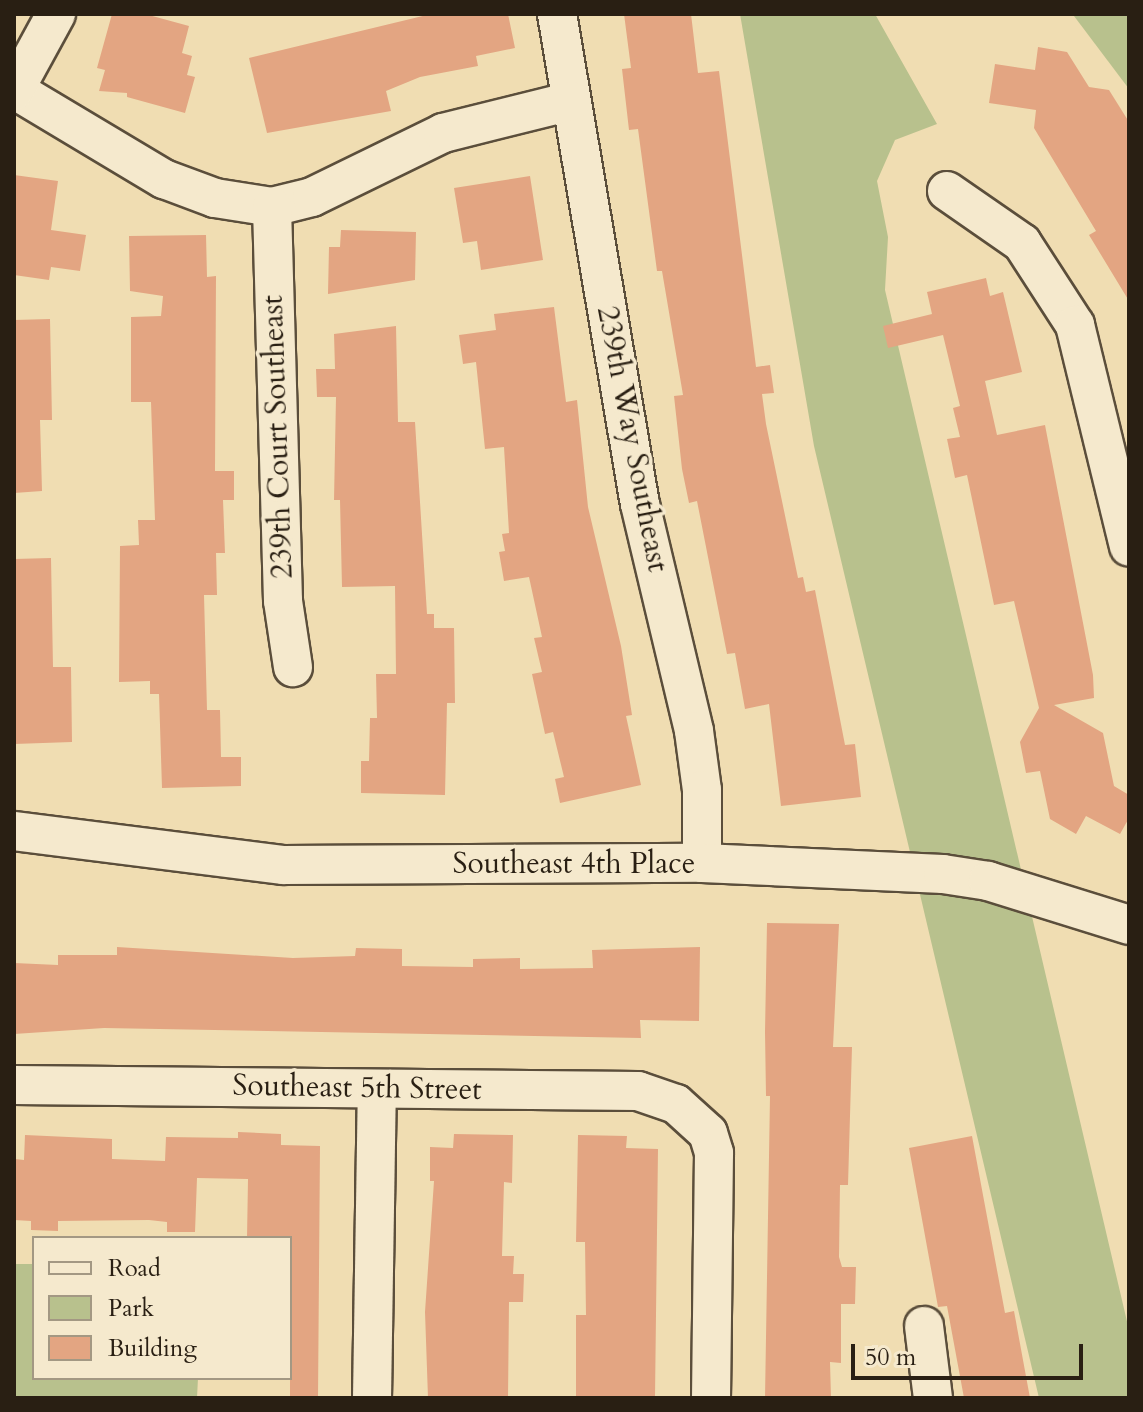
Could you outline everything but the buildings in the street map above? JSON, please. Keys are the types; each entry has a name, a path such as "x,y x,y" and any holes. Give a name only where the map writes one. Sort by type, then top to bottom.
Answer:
{"street":[{"path":"56,14 14,91 164,179 215,198 272,207 312,197 443,133 571,101"},
{"name":"239th Way Southeast","path":"557,14 640,504 694,731 702,790 702,863"},
{"path":"947,191 1022,243 1075,325 1129,546"},
{"name":"239th Court Southeast","path":"272,207 283,601 293,667"},
{"name":"Southeast 4th Place","path":"14,831 283,865 702,863 943,874 988,881 1129,925"},
{"name":"Southeast 5th Street","path":"14,1085 638,1091 657,1095 694,1116 708,1133 714,1153 711,1398"},
{"path":"372,1398 377,1090"},
{"path":"924,1326 933,1398"}],"green space":[{"path":"740,14 875,14 937,124 895,140 877,181 888,237 885,290 1129,1330 1129,1398 1039,1398 814,446"},
{"path":"1129,14 1129,89 1074,16"},
{"path":"14,1264 32,1264 32,1380 198,1380 197,1398 14,1398"}]}
